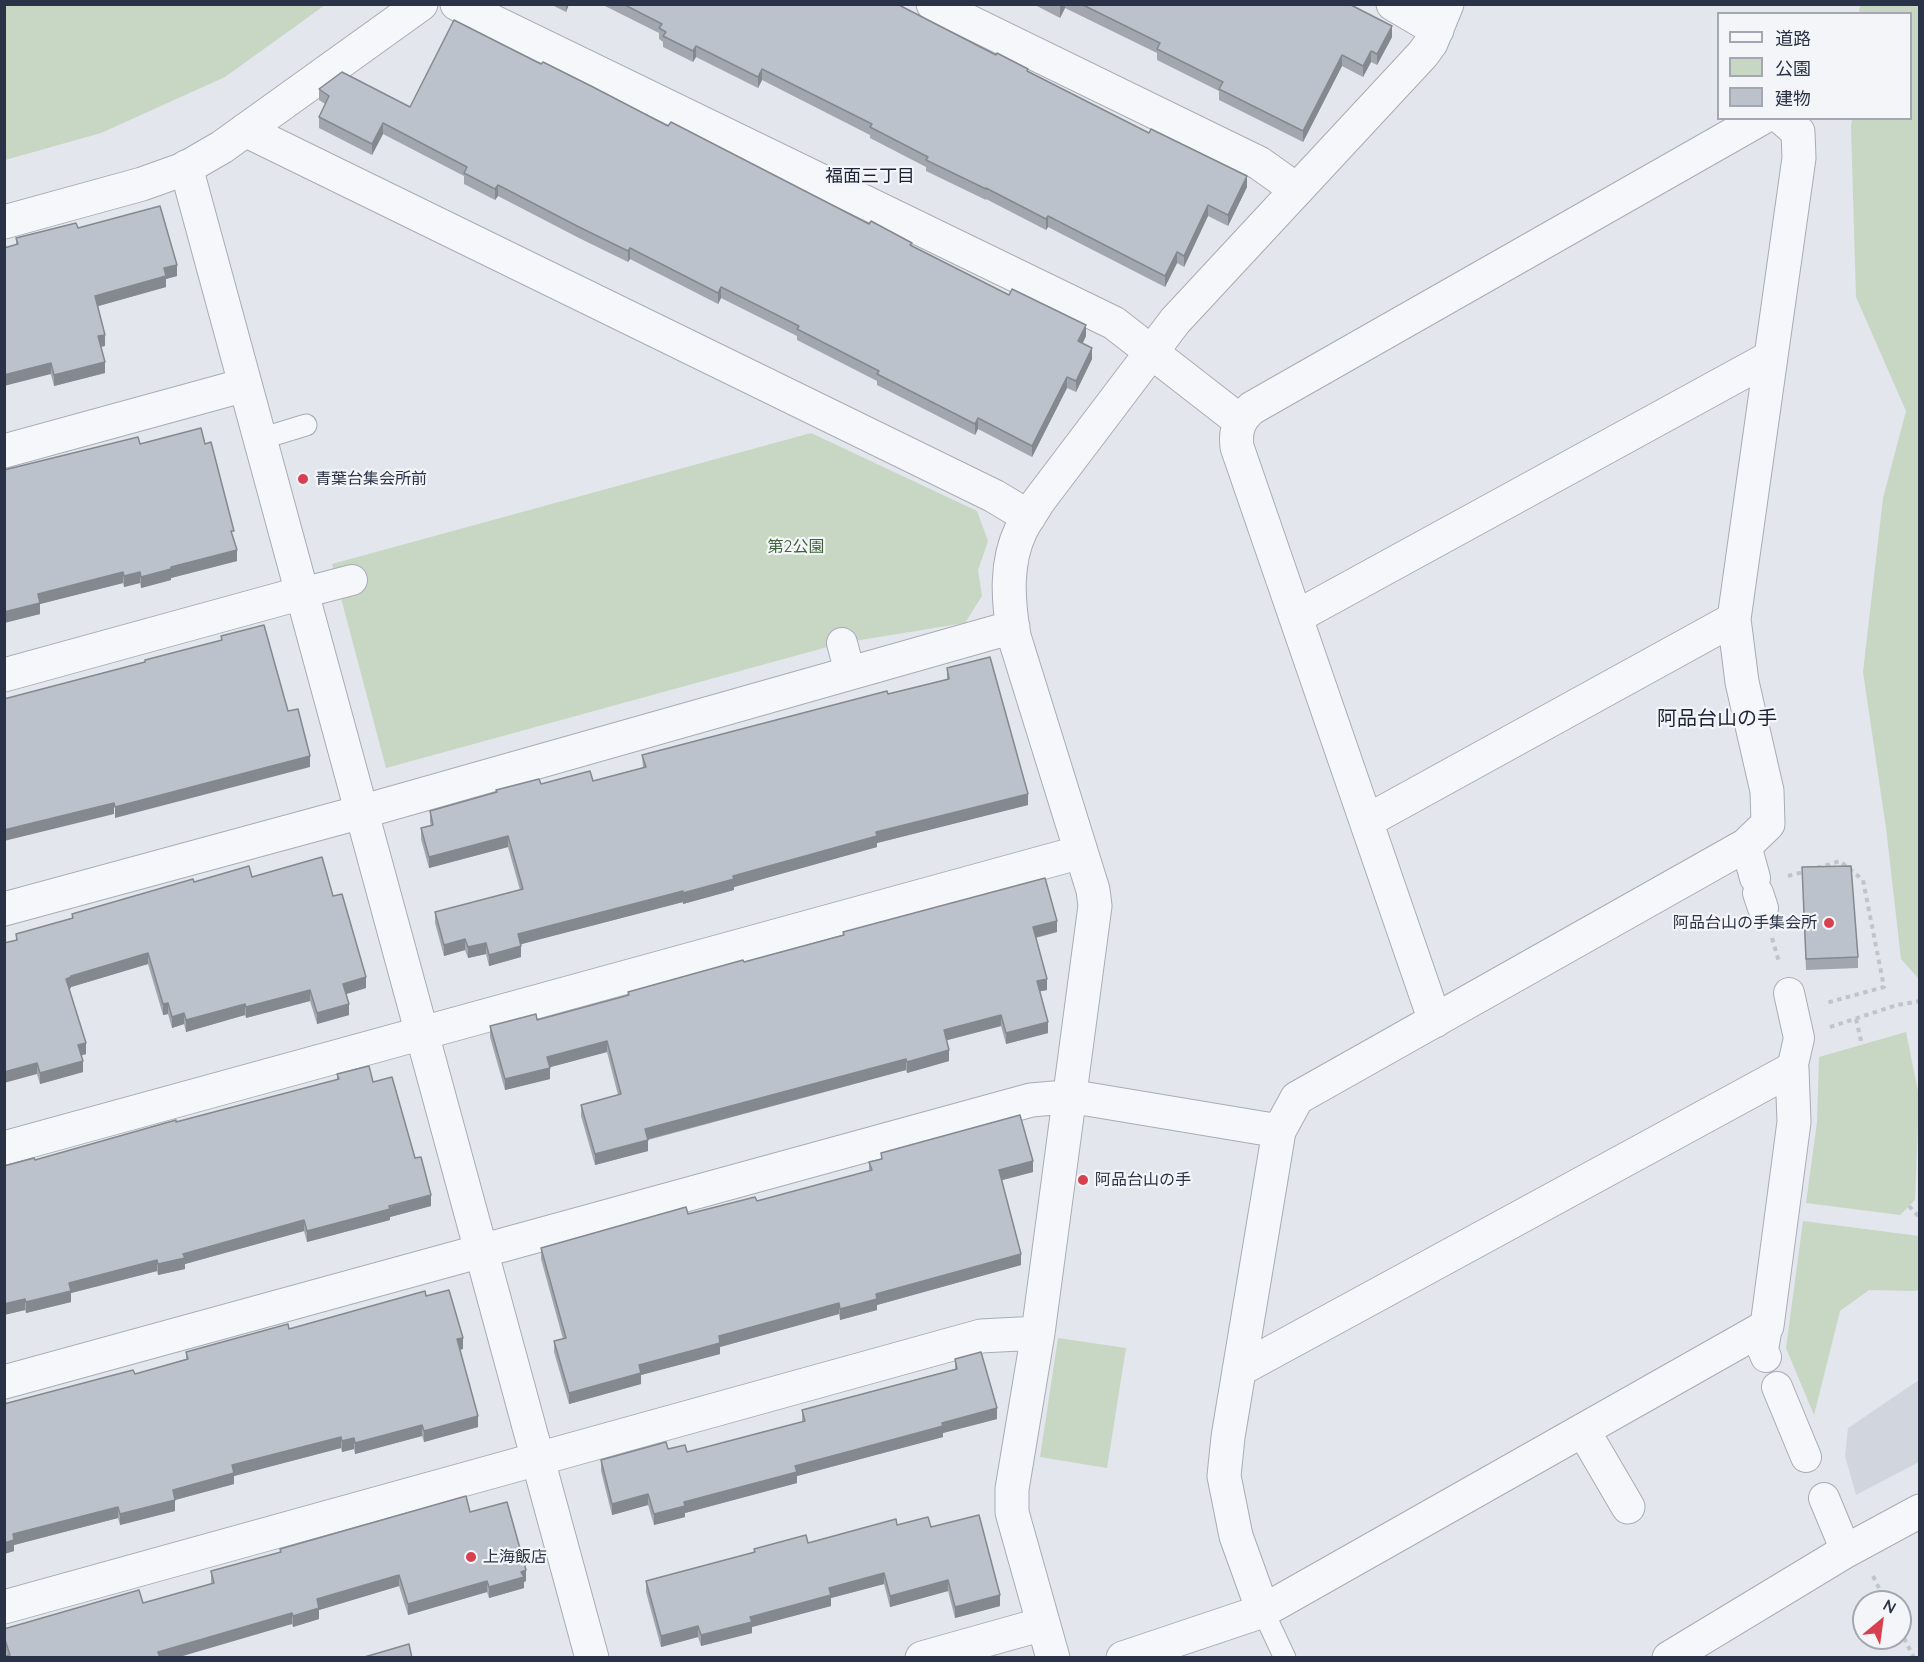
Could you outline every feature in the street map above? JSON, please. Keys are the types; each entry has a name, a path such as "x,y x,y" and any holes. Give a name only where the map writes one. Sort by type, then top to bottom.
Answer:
{"street":[{"path":"4,222 142,184 186,167 222,147 421,4"},
{"path":"457,4 1114,323 1240,421"},
{"path":"933,4 1259,163 1297,190"},
{"path":"1053,1658 1015,1523 1012,1501 1038,1333 1095,906 1093,890 1013,627 1008,601 1010,566 1020,532 1038,502 1176,320 1423,54 1442,17 1393,4"},
{"path":"1435,1021 1238,447 1236,436 1240,421 1243,416 1263,402 1758,120"},
{"path":"1263,1611 1236,1536 1224,1476 1239,1370 1279,1131 1297,1098 1746,845 1768,824 1767,791 1742,682 1734,619 1799,158 1798,132 1784,120"},
{"path":"245,130 972,486 1029,517"},
{"path":"186,167 592,1658"},
{"path":"1296,617 1771,357"},
{"path":"4,451 244,385"},
{"path":"4,675 352,580"},
{"path":"1367,821 1734,619"},
{"path":"4,909 361,812 846,658 1013,627"},
{"path":"1746,845 1764,890"},
{"path":"4,1148 1081,852"},
{"path":"1123,1658 1263,1611 1583,1430 1766,1342 1794,1122 1800,1028"},
{"path":"1239,1370 1800,1028"},
{"path":"4,1382 1031,1100 1070,1097 1279,1131"},
{"path":"4,1607 981,1336 1038,1333"},
{"path":"1777,1387 1806,1457"},
{"path":"1583,1430 1628,1507"},
{"path":"1824,1498 1846,1551"},
{"path":"1669,1658 1846,1551 1920,1511"},
{"path":"922,1658 1043,1624"}],"lane":[{"path":"260,439 306,425"},
{"path":"1263,1611 1285,1658"}],"path":[{"path":"1840,861 1863,880 1884,987 1800,1028 1764,890 1840,861"},
{"path":"1800,1028 1856,1019 1898,1005 1920,1001"},
{"path":"1856,1019 1862,1045"},
{"path":"1909,1206 1920,1218"},
{"path":"1872,1574 1880,1590"}],"shaded area":[{"path":"1919,1380 1919,1462 1856,1495 1845,1456 1848,1428"}],"green space":[{"path":"5,4 325,5 225,77 101,133 5,160"},
{"path":"1860,5 1919,5 1920,977 1918,978 1901,959 1886,828 1863,672 1883,498 1906,411 1856,297 1851,127 1852,120 1912,120 1912,12 1859,12"},
{"name":"第2公園","path":"811,433 977,511 988,541 978,570 982,596 965,623 842,643 386,768 332,564"},
{"path":"1906,1032 1919,1096 1915,1200 1900,1215 1806,1203 1817,1122 1819,1057"},
{"path":"1803,1221 1919,1236 1919,1290 1869,1290 1840,1311 1814,1415 1786,1348"},
{"path":"1058,1338 1126,1348 1107,1468 1040,1457"}],"building":[{"path":"623,4 897,4 996,55 997,53 1028,69 1027,71 1149,133 1151,129 1247,176 1228,215 1208,205 1184,256 1177,252 1165,276 1048,216 1046,219 926,160 928,157 870,127 872,124 762,69 758,77 696,46 693,51 663,36 666,32 659,28 662,24"},
{"path":"1081,4 1349,4 1392,26 1377,54 1371,51 1363,66 1342,55 1303,131 1219,89 1223,82 1157,49 1160,43"},
{"path":"454,20 541,64 543,62 668,126 671,122 869,224 871,221 912,243 910,245 1009,295 1012,289 1086,325 1078,341 1092,348 1076,381 1067,377 1032,446 978,418 975,424 877,374 879,371 797,329 799,326 721,287 718,293 630,248 628,251 579,227 498,185 495,189 464,173 467,167 383,123 372,144 319,117 329,96 319,89 342,72 410,107"},
{"path":"160,206 177,265 164,268 166,276 95,296 105,335 98,336 105,362 54,375 51,363 4,375 4,248 18,244 16,238 76,223 78,228"},
{"path":"201,428 205,444 211,442 237,550 141,577 140,572 124,576 123,572 38,594 40,603 4,612 4,470 138,437 140,444"},
{"path":"264,625 288,711 298,709 310,756 115,807 114,803 4,830 4,699 145,662 145,660 222,640 221,636"},
{"path":"990,657 1028,794 876,832 877,836 733,876 734,879 683,893 683,891 518,934 521,946 489,955 486,943 468,947 465,939 444,945 435,912 523,889 508,836 429,857 421,828 433,825 430,811 539,779 541,784 590,771 593,781 646,767 642,755 887,691 888,694 949,679 947,668"},
{"path":"322,857 333,896 342,894 366,977 343,984 349,1004 317,1013 310,990 186,1020 184,1013 172,1017 168,1003 163,1004 148,953 66,979 86,1043 78,1045 83,1061 40,1073 37,1063 4,1072 4,943 17,940 16,934 73,918 72,914 193,879 194,882 249,866 252,877"},
{"name":"阿品台山の手集会所","path":"1851,866 1858,957 1806,959 1802,867"},
{"path":"1045,878 1057,921 1033,927 1047,979 1037,981 1048,1022 1006,1033 1001,1015 944,1030 949,1050 907,1062 906,1059 645,1129 648,1140 595,1154 581,1105 621,1094 607,1041 547,1057 550,1068 505,1079 490,1026 536,1014 537,1020 629,995 628,992 844,935 843,932"},
{"path":"369,1066 373,1082 392,1077 415,1158 421,1157 431,1195 389,1206 390,1209 307,1231 304,1220 183,1254 185,1258 158,1264 157,1260 69,1283 71,1291 26,1302 25,1299 4,1304 4,1166 34,1158 35,1160 176,1120 176,1122 339,1079 337,1074"},
{"path":"1020,1115 1033,1161 999,1170 1021,1254 876,1294 877,1299 840,1309 839,1303 719,1336 720,1343 639,1365 641,1373 569,1393 554,1341 566,1338 541,1248 686,1207 688,1214 755,1197 757,1201 872,1170 869,1162 882,1159 881,1153"},
{"path":"449,1290 463,1338 457,1339 478,1416 424,1431 422,1425 355,1443 354,1438 342,1441 341,1437 232,1465 234,1473 173,1490 175,1500 120,1514 118,1507 13,1534 14,1540 4,1543 4,1404 133,1370 135,1374 188,1359 186,1352 288,1324 289,1329 425,1291 426,1296"},
{"path":"981,1352 997,1408 942,1423 943,1426 795,1466 797,1472 684,1502 685,1506 654,1514 648,1494 612,1504 601,1460 666,1442 668,1449 685,1445 687,1452 805,1421 802,1410 957,1369 955,1359"},
{"path":"466,1496 470,1512 507,1502 526,1570 521,1572 524,1577 489,1587 487,1581 408,1604 399,1575 317,1599 319,1608 293,1616 292,1613 158,1652 160,1658 4,1658 10,1655 4,1629 139,1590 143,1603 214,1583 211,1571"},
{"path":"979,1515 1000,1595 955,1607 948,1580 890,1596 884,1573 829,1588 831,1595 750,1617 752,1622 701,1635 698,1626 661,1636 646,1581 755,1552 754,1549 806,1535 808,1543 896,1519 897,1525 928,1517 931,1527"},
{"path":"409,1644 412,1658 361,1658"}],"place":[{"name":"青葉台集会所前","path":"303,479"},
{"name":"阿品台山の手集会所","path":"1829,923"},
{"name":"阿品台山の手","path":"1083,1180"},
{"name":"上海飯店","path":"471,1557"}],"district":[{"name":"福面三丁目","path":"870,177"},
{"name":"阿品台山の手","path":"1717,719"}]}
